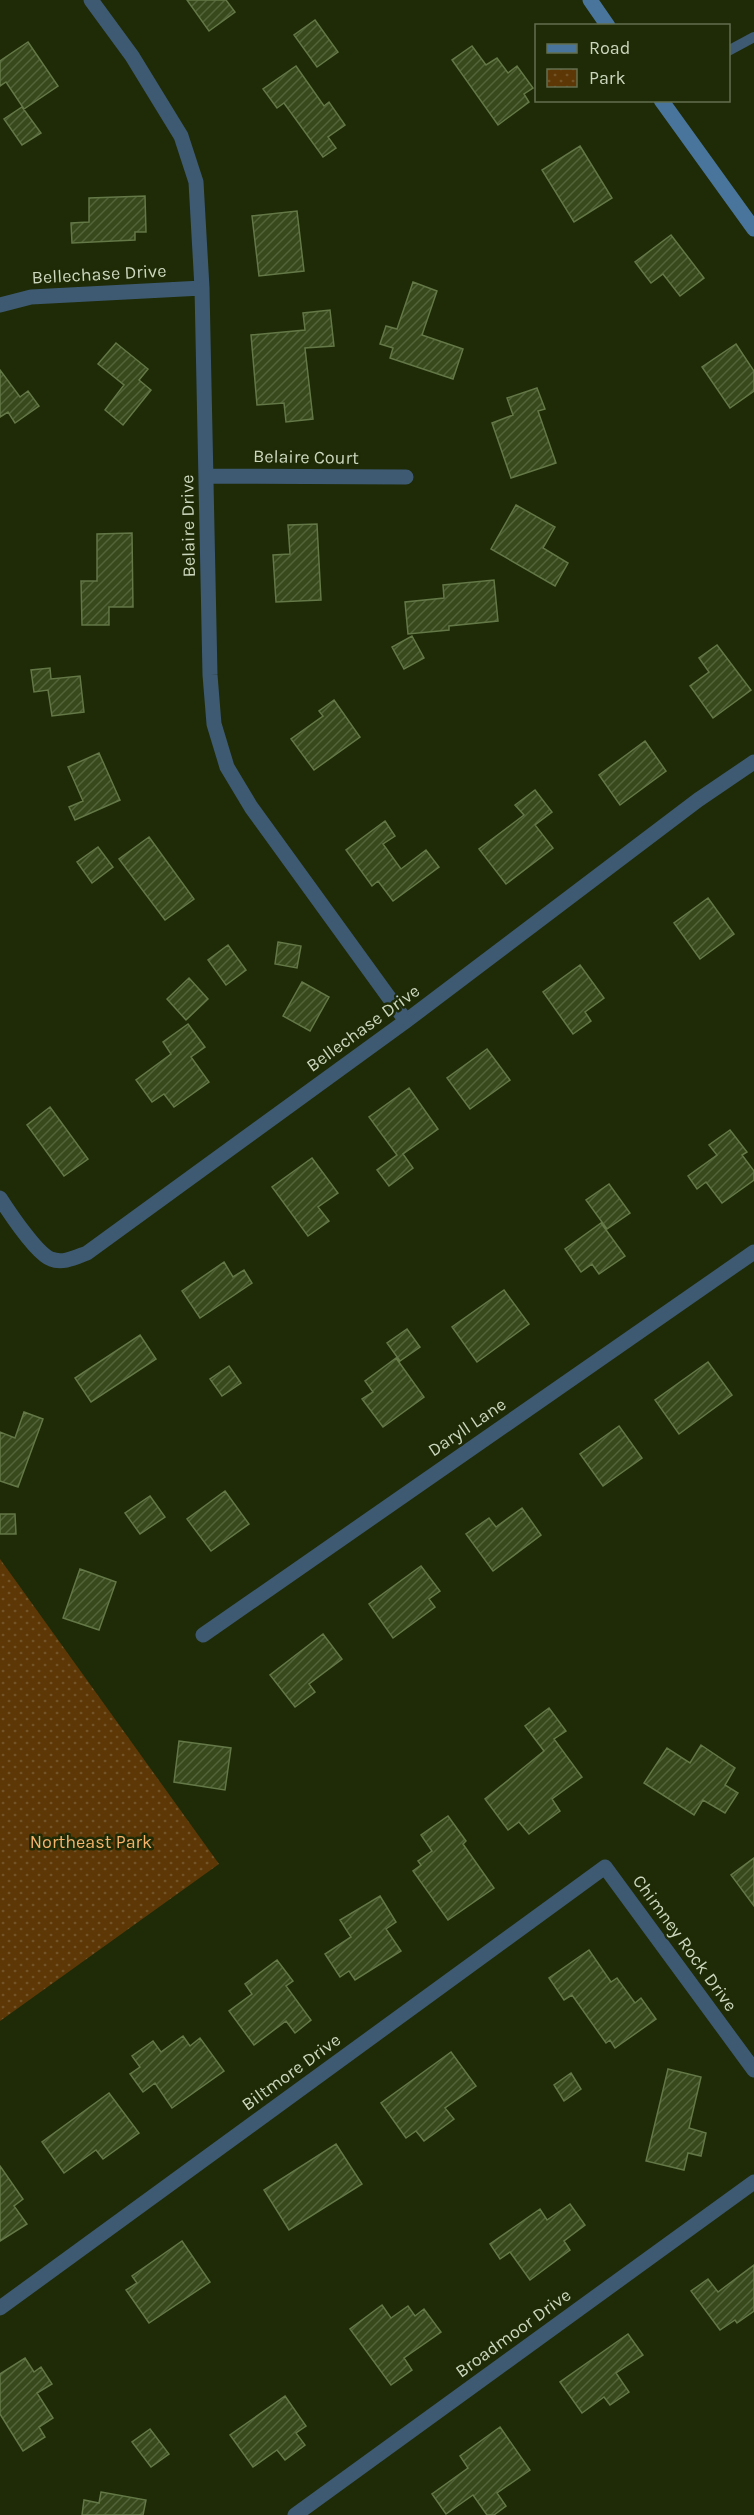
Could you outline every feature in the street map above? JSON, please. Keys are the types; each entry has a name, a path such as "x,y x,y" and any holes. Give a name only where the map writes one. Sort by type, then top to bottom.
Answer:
{"street":[{"name":"Belaire Drive","path":"91,0 142,73 181,136 196,182 202,288 211,685 214,724 227,767 251,807 406,1021"},
{"path":"590,0 607,24"},
{"path":"663,102 754,228"},
{"name":"Bellechase Drive","path":"0,305 31,297 202,288"},
{"name":"Belaire Court","path":"206,476 406,477"},
{"name":"Bellechase Drive","path":"0,1198 28,1236 50,1259 63,1261 87,1253 406,1021 698,800 754,762"},
{"name":"Daryll Lane","path":"203,1635 754,1252"},
{"name":"Chimney Rock Drive","path":"605,1867 754,2070"},
{"name":"Biltmore Drive","path":"0,2308 605,1867"},
{"name":"Broadmoor Drive","path":"295,2515 754,2182"}],"lane":[{"path":"730,50 754,37"}],"green space":[{"name":"Northeast Park","path":"0,1559 219,1864 0,2021"}],"building":[{"path":"187,0 226,0 235,12 209,31"},
{"path":"315,20 338,52 317,67 294,35"},
{"path":"28,42 58,86 24,109 6,82 0,86 0,61"},
{"path":"472,46 486,65 497,58 508,73 517,66 533,88 524,94 529,102 498,125 452,60"},
{"path":"296,66 324,106 329,102 345,125 328,137 336,148 323,157 284,103 277,108 263,89"},
{"path":"22,107 41,133 22,145 4,119"},
{"path":"580,146 612,198 574,222 542,170"},
{"path":"145,196 146,232 135,232 135,240 72,243 71,223 89,222 89,198"},
{"path":"297,211 304,271 259,276 252,216"},
{"path":"671,235 704,278 680,296 663,274 651,283 635,262"},
{"path":"413,282 437,291 422,335 463,349 453,379 390,358 393,348 380,344 386,326 397,329"},
{"path":"330,310 334,346 305,348 313,419 286,422 284,403 257,405 251,335 305,330 303,313"},
{"path":"116,343 148,369 139,380 151,390 123,425 105,410 124,385 98,364"},
{"path":"736,344 754,371 754,391 730,408 702,367"},
{"path":"0,370 20,397 28,391 39,406 15,423 8,412 0,417"},
{"path":"537,388 545,409 538,411 556,463 511,478 492,423 513,415 507,398"},
{"path":"516,505 555,527 543,548 568,563 555,586 491,549"},
{"path":"317,524 321,600 276,602 273,555 290,554 288,525"},
{"path":"132,533 133,607 109,607 109,625 82,625 81,581 97,581 97,534"},
{"path":"494,580 498,621 449,626 449,630 408,634 405,602 444,598 443,585"},
{"path":"412,636 424,658 404,669 392,647"},
{"path":"717,645 751,690 713,718 690,686 709,672 699,658"},
{"path":"50,668 51,679 80,676 84,712 52,716 48,690 34,692 31,670"},
{"path":"334,700 360,737 314,770 291,739 323,716 319,711"},
{"path":"645,741 666,771 620,805 599,775"},
{"path":"99,753 120,800 75,820 69,807 83,801 68,767"},
{"path":"535,790 552,812 535,825 553,848 506,884 479,849 524,815 515,805"},
{"path":"385,821 395,836 383,844 401,869 426,850 439,867 393,901 378,881 372,886 346,850"},
{"path":"149,837 194,899 165,920 119,859"},
{"path":"98,847 113,867 92,883 77,862"},
{"path":"708,898 734,934 700,959 674,923"},
{"path":"278,942 301,946 297,968 275,964"},
{"path":"228,945 246,970 226,985 208,960"},
{"path":"580,965 604,998 585,1012 591,1021 573,1034 543,992"},
{"path":"189,978 208,999 186,1020 167,999"},
{"path":"302,982 329,997 310,1031 283,1016"},
{"path":"188,1024 205,1047 191,1057 209,1082 174,1107 164,1094 152,1102 136,1080 171,1054 163,1042"},
{"path":"487,1049 510,1080 470,1109 447,1078"},
{"path":"409,1088 438,1129 403,1154 413,1168 389,1186 377,1170 397,1155 369,1117"},
{"path":"50,1107 88,1159 64,1176 27,1125"},
{"path":"730,1130 747,1152 742,1155 754,1171 754,1180 722,1203 706,1182 697,1189 688,1176 717,1155 709,1145"},
{"path":"312,1158 338,1193 318,1207 329,1221 308,1236 272,1187"},
{"path":"609,1184 630,1213 607,1229 586,1200"},
{"path":"601,1223 625,1256 599,1274 592,1264 581,1272 565,1249"},
{"path":"224,1262 233,1277 244,1270 252,1283 200,1318 182,1291"},
{"path":"504,1290 529,1324 477,1362 452,1327"},
{"path":"407,1329 420,1347 400,1361 387,1343"},
{"path":"140,1335 156,1359 91,1402 75,1378"},
{"path":"396,1358 424,1397 383,1427 362,1399 373,1392 365,1381"},
{"path":"708,1362 732,1395 679,1434 655,1400"},
{"path":"229,1366 241,1383 222,1396 210,1379"},
{"path":"24,1412 43,1419 18,1487 0,1481 0,1432 15,1438"},
{"path":"619,1426 642,1458 603,1486 580,1454"},
{"path":"225,1491 249,1524 211,1551 187,1519"},
{"path":"150,1496 165,1517 140,1534 125,1513"},
{"path":"522,1508 541,1535 493,1571 466,1534 489,1518 496,1527"},
{"path":"0,1514 15,1514 16,1534 0,1534"},
{"path":"421,1566 440,1591 429,1599 435,1607 393,1638 369,1604"},
{"path":"80,1569 116,1582 99,1630 63,1618"},
{"path":"323,1634 342,1659 309,1684 315,1692 295,1707 270,1675"},
{"path":"549,1708 566,1731 554,1739 582,1777 552,1799 560,1811 529,1834 519,1822 508,1830 485,1799 544,1751 525,1726"},
{"path":"179,1741 231,1748 225,1790 174,1782"},
{"path":"701,1745 735,1768 725,1785 738,1793 725,1813 703,1800 694,1815 644,1783 667,1748 690,1763"},
{"path":"448,1816 466,1841 463,1844 494,1888 448,1920 413,1871 421,1865 418,1861 432,1851 421,1835"},
{"path":"754,1858 754,1906 731,1875"},
{"path":"380,1896 396,1922 386,1929 401,1951 355,1980 349,1971 340,1977 325,1954 351,1937 340,1920"},
{"path":"589,1950 611,1982 617,1978 635,2003 641,1998 656,2019 615,2048 610,2040 606,2043 572,1995 564,2000 549,1978"},
{"path":"277,1960 293,1981 286,1986 311,2020 295,2033 286,2021 254,2045 229,2011 252,1994 245,1984"},
{"path":"183,2036 190,2046 200,2038 224,2071 172,2108 155,2083 143,2092 130,2074 140,2067 132,2056 153,2041 161,2052"},
{"path":"451,2052 476,2086 445,2108 454,2119 424,2141 416,2131 406,2138 381,2103"},
{"path":"668,2069 701,2077 689,2128 706,2133 701,2156 688,2153 684,2170 646,2161"},
{"path":"571,2073 581,2089 564,2101 554,2085"},
{"path":"109,2093 139,2133 103,2159 96,2150 64,2173 42,2142"},
{"path":"336,2144 362,2184 289,2230 264,2190"},
{"path":"0,2166 23,2199 14,2206 27,2224 0,2241"},
{"path":"570,2204 585,2225 564,2241 570,2250 530,2280 510,2252 500,2259 490,2244 540,2209 547,2220"},
{"path":"182,2241 210,2282 149,2323 126,2290 137,2283 132,2276"},
{"path":"754,2265 754,2311 737,2323 735,2320 720,2330 691,2291 708,2279 718,2292"},
{"path":"382,2305 391,2318 408,2306 415,2316 424,2309 441,2332 404,2358 412,2370 391,2385 350,2329"},
{"path":"628,2334 643,2355 616,2373 629,2392 610,2405 604,2397 582,2413 560,2382"},
{"path":"25,2358 34,2372 41,2367 52,2384 37,2393 53,2418 39,2427 45,2437 23,2451 0,2414 0,2374"},
{"path":"285,2396 306,2426 296,2433 305,2445 285,2460 277,2450 253,2467 230,2435"},
{"path":"500,2427 530,2470 497,2493 506,2506 494,2515 487,2515 473,2495 446,2514 432,2494 468,2468 460,2456"},
{"path":"150,2429 169,2454 151,2467 132,2442"},
{"path":"101,2492 146,2500 143,2515 82,2515 84,2500 99,2503"}]}
